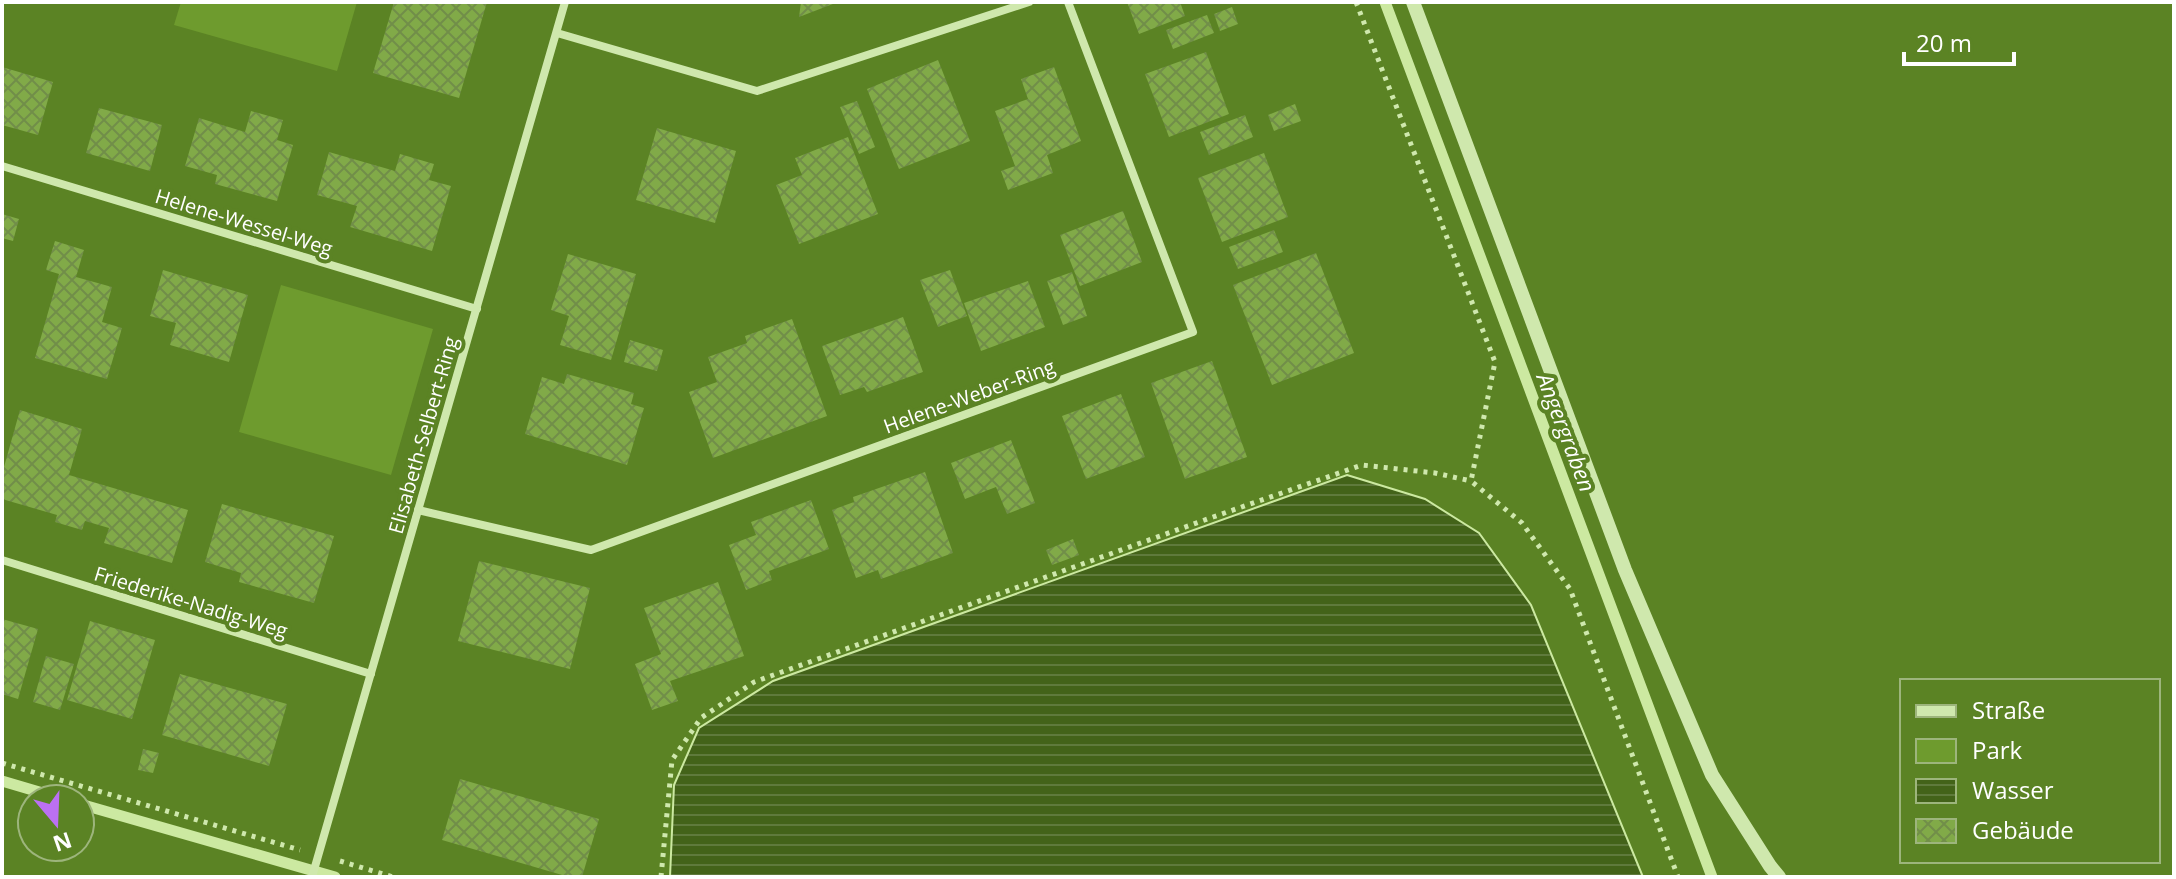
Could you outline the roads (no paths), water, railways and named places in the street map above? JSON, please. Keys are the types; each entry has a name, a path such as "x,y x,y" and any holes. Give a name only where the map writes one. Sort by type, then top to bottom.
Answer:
{"street":[{"name":"Elisabeth-Selbert-Ring","path":"312,877 565,2"},
{"path":"557,33 757,91 1029,2"},
{"name":"Helene-Weber-Ring","path":"418,510 591,550 1193,332 1068,2"},
{"path":"1413,2 1625,570 1712,775 1779,877"},
{"name":"Helene-Wessel-Weg","path":"2,166 477,309"},
{"name":"Friederike-Nadig-Weg","path":"2,560 371,674"}],"water":[{"path":"1347,475 1425,499 1479,533 1531,605 1643,877 670,877 674,785 699,728 773,681"}],"waterway":[{"name":"Angergraben","path":"1385,2 1712,877"},
{"path":"2,781 16,785"},
{"path":"96,809 335,877"}]}
